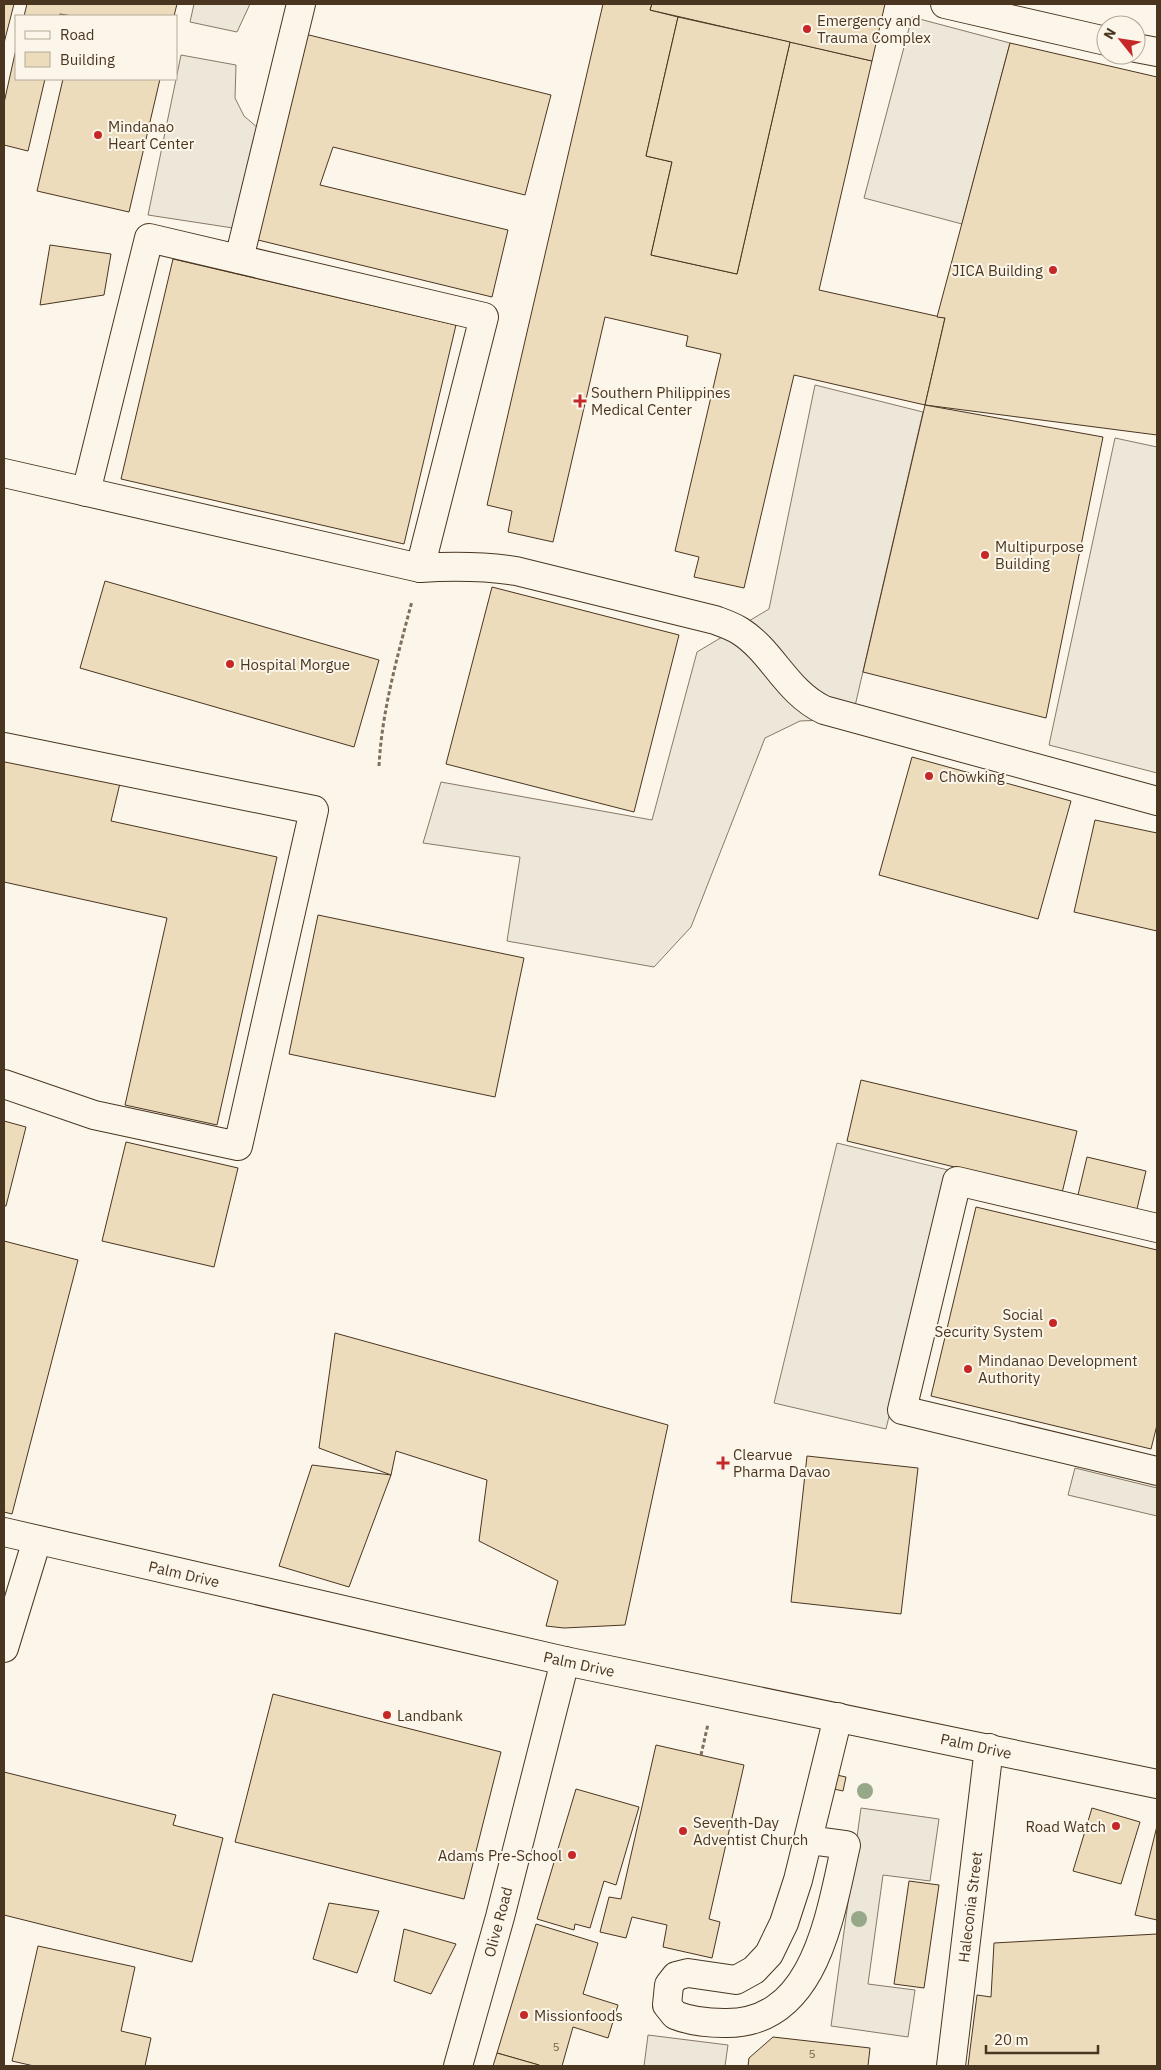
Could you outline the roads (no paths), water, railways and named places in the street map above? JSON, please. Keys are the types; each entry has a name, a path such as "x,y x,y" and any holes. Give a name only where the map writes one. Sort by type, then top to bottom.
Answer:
{"street":[{"path":"239,258 301,4"},
{"path":"945,4 986,8 1096,38"},
{"path":"86,492 150,238 239,258 484,317 420,568"},
{"path":"4,473 420,568 485,566 516,571 715,620 739,630 758,646 792,687 809,703 824,710 1157,801"},
{"path":"4,747 314,810 238,1146 94,1115 4,1084"},
{"path":"1157,1228 957,1181 902,1410 1157,1471"},
{"name":"Palm Drive","path":"4,1532 565,1661 716,1694 838,1717 1157,1784"},
{"path":"4,1648 37,1540"},
{"name":"Olive Road","path":"458,2066 500,1917 565,1661"},
{"path":"809,1840 846,1845 836,1889 814,1962 798,1988 781,2007 761,2018 742,2023 716,2023 675,2015 667,2005 669,1985 676,1976 688,1974 736,1980 754,1970 769,1954 784,1923 809,1840 838,1717"},
{"name":"Haleconia Street","path":"951,2066 989,1748"}],"place":[{"name":"Emergency and Trauma Complex","path":"807,29"},
{"name":"Mindanao Heart Center","path":"98,135"},
{"name":"JICA Building","path":"1053,270"},
{"name":"Southern Philippines Medical Center","path":"580,401"},
{"name":"Multipurpose Building","path":"985,555"},
{"name":"Hospital Morgue","path":"230,664"},
{"name":"Chowking","path":"929,776"},
{"name":"Social Security System","path":"1053,1323"},
{"name":"Mindanao Development Authority","path":"968,1369"},
{"name":"Clearvue Pharma Davao","path":"723,1463"},
{"name":"Landbank","path":"387,1715"},
{"name":"Road Watch","path":"1116,1826"},
{"name":"Seventh-Day Adventist Church","path":"683,1831"},
{"name":"Adams Pre-School","path":"572,1855"},
{"name":"Missionfoods","path":"524,2015"}]}
